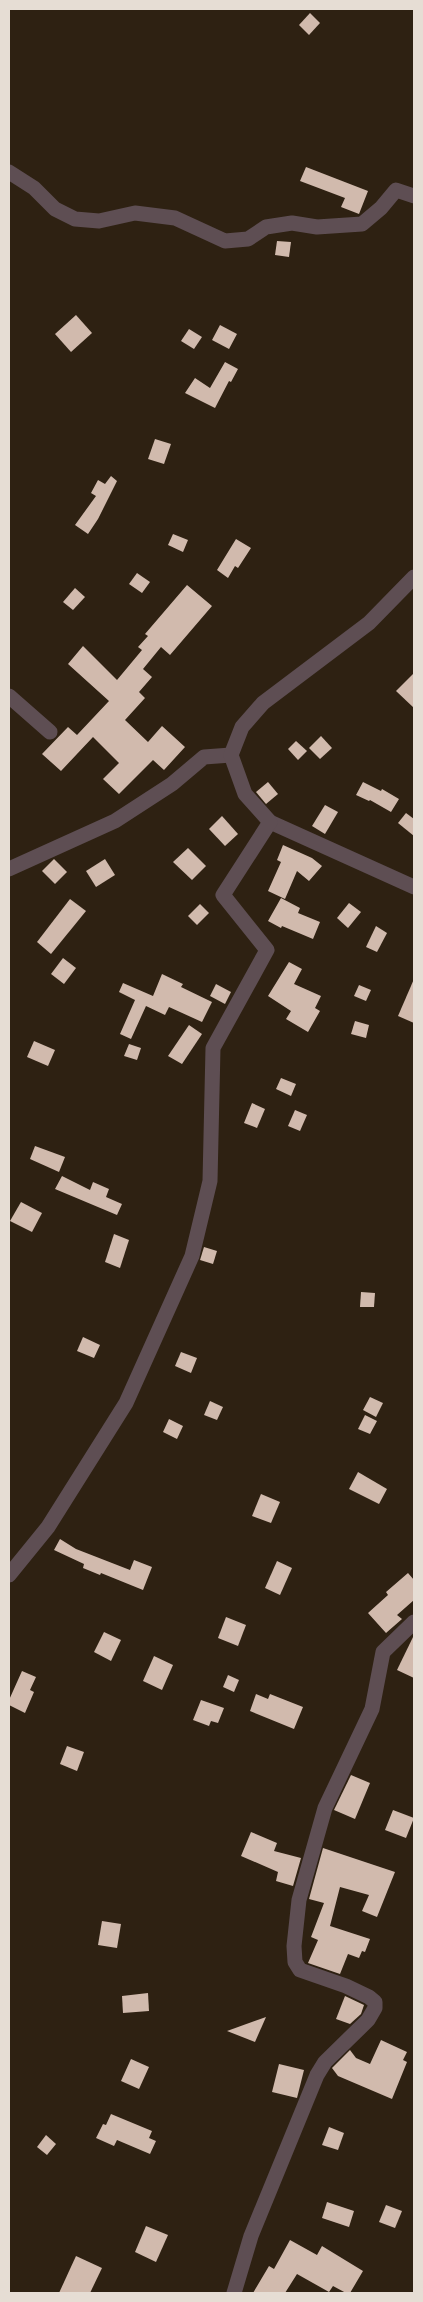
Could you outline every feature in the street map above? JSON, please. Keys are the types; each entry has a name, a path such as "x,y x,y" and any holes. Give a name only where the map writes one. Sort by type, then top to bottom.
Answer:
{"street":[{"path":"9,172 34,188 55,209 75,219 98,222 135,214 175,218 225,241 248,239 266,226 292,223 317,227 362,224 396,190 414,196"},
{"path":"414,577 369,623 263,703 242,727 231,755 245,794 270,822 414,887"},
{"path":"9,696 50,732"},
{"path":"9,869 115,821 172,784 204,757 231,755"},
{"path":"9,1574 48,1526 126,1403 192,1256 210,1181 213,1048 268,950 223,895 270,822"},
{"path":"234,2293 251,2236 317,2075 326,2062 368,2020 375,2008 375,2002 369,1997 346,1986 300,1970 295,1962 294,1946 299,1900 325,1808 372,1709 384,1652 414,1622"}],"building":[{"path":"310,13 320,23 309,35 299,25"},
{"path":"306,167 368,191 359,214 341,207 345,198 300,181"},
{"path":"277,241 291,242 289,257 275,255"},
{"path":"76,315 92,333 71,352 55,334"},
{"path":"220,325 237,334 229,349 212,340"},
{"path":"189,329 202,337 194,349 181,341"},
{"path":"225,362 238,369 231,382 229,381 215,408 185,393 195,378 210,388"},
{"path":"155,439 171,444 164,464 148,459"},
{"path":"111,476 117,481 98,519 88,534 75,525 96,496 91,493 98,480 105,484"},
{"path":"173,534 188,540 183,552 168,545"},
{"path":"236,539 251,548 238,568 235,566 228,578 217,570"},
{"path":"137,573 150,582 142,593 129,584"},
{"path":"187,585 212,606 170,655 161,647 143,669 152,677 139,692 145,698 125,720 148,742 162,726 185,747 164,770 153,760 119,794 103,779 119,763 93,737 61,771 42,754 68,727 77,735 109,701 68,664 83,646 117,680 142,650 138,647 148,636 145,634"},
{"path":"75,588 85,597 73,610 63,602"},
{"path":"414,673 414,708 396,691"},
{"path":"321,736 332,748 320,759 309,748"},
{"path":"296,741 307,751 298,760 288,749"},
{"path":"268,782 278,794 266,804 256,792"},
{"path":"363,782 381,791 382,789 399,799 391,812 370,800 356,795"},
{"path":"325,805 338,812 325,834 312,826"},
{"path":"406,813 414,819 414,836 398,823"},
{"path":"222,816 238,834 225,846 209,829"},
{"path":"283,845 312,858 322,866 309,881 297,871 285,899 268,891 281,862 277,860"},
{"path":"188,848 206,866 192,880 173,862"},
{"path":"54,859 67,872 55,884 42,871"},
{"path":"105,859 115,875 96,887 86,871"},
{"path":"281,898 300,908 298,913 320,922 313,939 282,926 281,928 268,921"},
{"path":"70,899 86,911 51,954 37,942"},
{"path":"349,903 361,912 348,928 337,918"},
{"path":"200,904 209,913 197,925 188,916"},
{"path":"376,926 387,933 377,952 366,947"},
{"path":"63,958 76,968 64,984 51,974"},
{"path":"289,962 302,969 294,984 321,996 315,1008 320,1011 308,1032 286,1019 291,1011 268,996"},
{"path":"162,974 183,984 181,987 212,1002 202,1022 169,1007 165,1015 146,1006 131,1039 120,1034 135,1000 119,992 123,983 153,996"},
{"path":"414,979 414,1023 398,1016"},
{"path":"216,984 231,992 225,1004 210,996"},
{"path":"359,985 371,990 366,1001 354,996"},
{"path":"355,1021 369,1025 366,1038 351,1034"},
{"path":"189,1025 202,1034 182,1064 168,1056"},
{"path":"34,1041 55,1050 48,1066 27,1057"},
{"path":"129,1044 141,1048 137,1060 124,1056"},
{"path":"281,1078 296,1084 291,1096 276,1089"},
{"path":"252,1103 265,1109 257,1128 244,1123"},
{"path":"295,1110 307,1115 300,1131 288,1126"},
{"path":"35,1146 65,1157 59,1172 30,1159"},
{"path":"62,1176 90,1190 93,1182 109,1189 106,1197 122,1204 117,1215 55,1189"},
{"path":"21,1202 42,1213 32,1232 10,1221"},
{"path":"114,1234 129,1240 120,1268 105,1262"},
{"path":"204,1247 217,1251 213,1264 200,1260"},
{"path":"361,1292 375,1293 374,1307 360,1307"},
{"path":"83,1337 100,1345 94,1358 77,1351"},
{"path":"181,1352 197,1358 191,1373 175,1366"},
{"path":"370,1397 383,1403 376,1417 363,1410"},
{"path":"210,1401 223,1407 217,1420 204,1415"},
{"path":"365,1415 377,1421 370,1434 358,1429"},
{"path":"169,1419 183,1426 177,1439 163,1432"},
{"path":"358,1472 387,1489 379,1504 349,1489"},
{"path":"261,1494 280,1502 271,1523 252,1516"},
{"path":"60,1539 76,1549 130,1570 134,1560 152,1567 143,1590 101,1573 100,1575 83,1568 84,1564 54,1550"},
{"path":"277,1561 292,1568 280,1595 265,1588"},
{"path":"408,1573 414,1580 414,1600 397,1615 402,1619 386,1633 368,1613 388,1595 386,1592"},
{"path":"226,1617 246,1625 238,1646 218,1638"},
{"path":"104,1632 121,1640 111,1661 94,1652"},
{"path":"414,1635 414,1678 397,1670"},
{"path":"154,1656 173,1665 162,1690 143,1681"},
{"path":"22,1671 36,1677 30,1690 34,1692 25,1713 9,1705 9,1700"},
{"path":"228,1675 239,1680 234,1692 223,1687"},
{"path":"256,1694 268,1699 270,1694 303,1707 294,1729 250,1711"},
{"path":"201,1700 224,1708 218,1723 211,1721 209,1726 193,1720"},
{"path":"67,1746 84,1752 77,1771 60,1764"},
{"path":"351,1775 370,1783 355,1819 334,1810"},
{"path":"393,1810 414,1818 406,1838 385,1830"},
{"path":"251,1832 277,1843 274,1851 301,1858 293,1886 276,1881 278,1872 241,1856"},
{"path":"323,1848 395,1872 377,1917 362,1911 369,1895 340,1887 330,1926 370,1939 365,1952 362,1951 359,1958 348,1954 340,1974 308,1963 318,1940 311,1937 324,1903 309,1899"},
{"path":"102,1921 121,1924 117,1948 98,1945"},
{"path":"148,1993 149,2011 123,2013 122,1996"},
{"path":"345,1996 364,2005 361,2014 350,2024 336,2019"},
{"path":"266,2017 255,2042 227,2031"},
{"path":"381,2040 407,2052 403,2060 407,2062 392,2099 338,2076 332,2068 350,2050 356,2058 370,2064"},
{"path":"131,2059 149,2067 139,2089 121,2081"},
{"path":"279,2064 304,2070 297,2098 272,2092"},
{"path":"111,2114 152,2131 149,2138 156,2141 150,2154 117,2140 114,2146 96,2138 103,2124 106,2125"},
{"path":"329,2127 344,2133 338,2150 322,2145"},
{"path":"46,2135 56,2144 47,2155 37,2147"},
{"path":"327,2202 354,2211 349,2227 322,2218"},
{"path":"386,2205 402,2211 395,2228 379,2222"},
{"path":"146,2226 168,2235 156,2262 135,2252"},
{"path":"290,2240 317,2255 322,2246 363,2271 350,2293 346,2293 333,2286 329,2292 297,2274 285,2293 253,2293 269,2266 274,2269"},
{"path":"76,2256 102,2268 90,2293 59,2293"}]}
